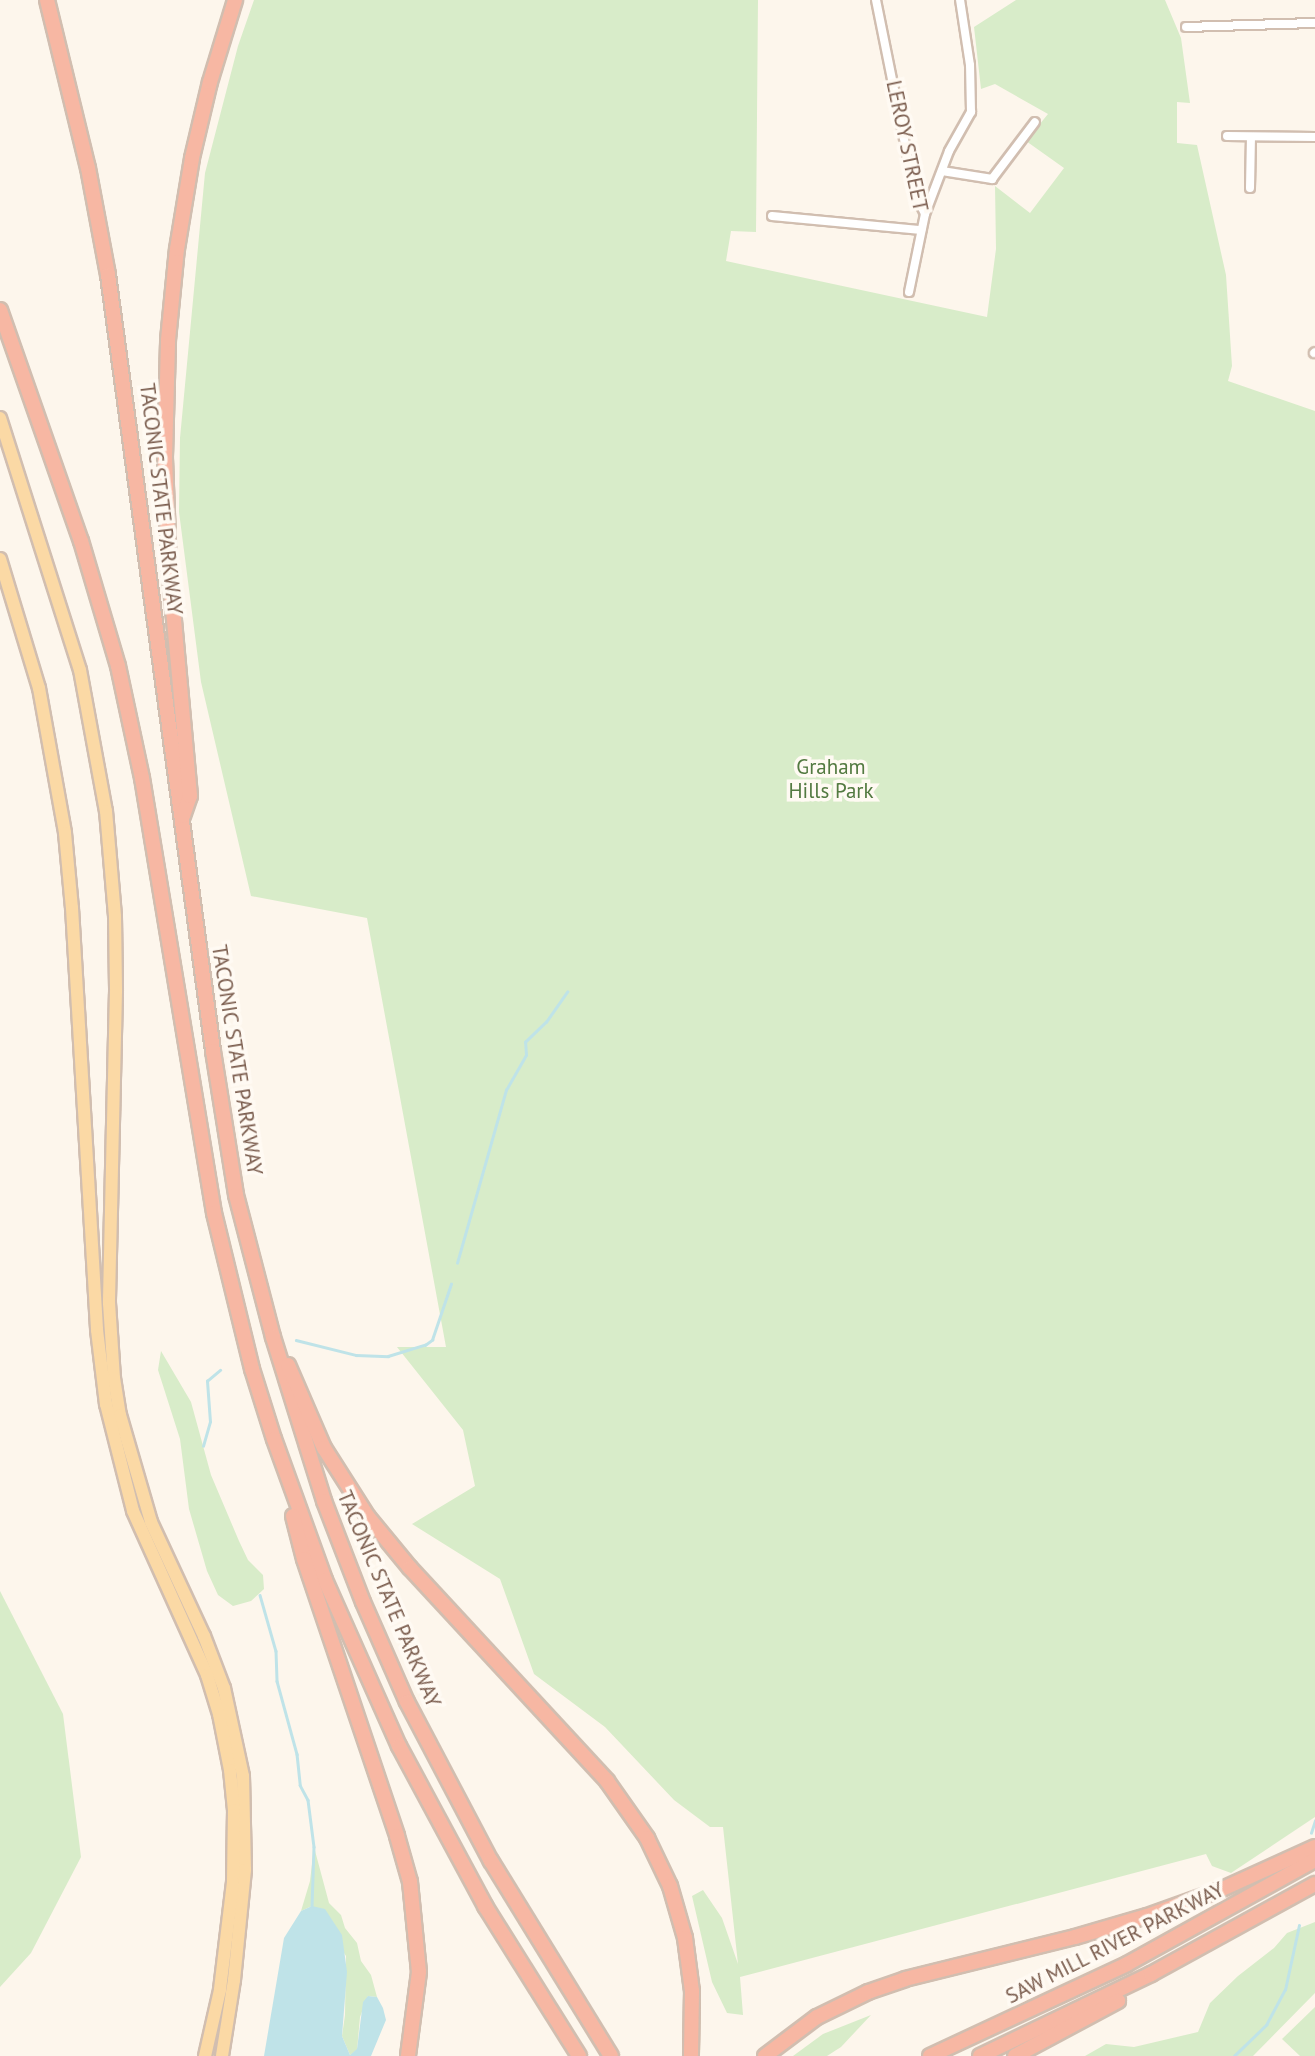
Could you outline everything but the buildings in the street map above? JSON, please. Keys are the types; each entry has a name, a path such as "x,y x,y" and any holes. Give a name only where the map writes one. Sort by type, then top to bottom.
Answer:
{"highway":[{"name":"TACONIC STATE PARKWAY","path":"47,0 80,133 106,263 213,1051 236,1195 266,1311 324,1501 392,1670 433,1755 491,1861 611,2056"},
{"path":"181,820 190,796 169,567 165,438 169,331 177,249 192,158 235,0"},
{"path":"0,310 82,541 118,666 142,778 214,1213 252,1369 287,1476 339,1615 415,1779 485,1906 579,2056"},
{"path":"266,1311 324,1448 359,1506 410,1568 607,1782 647,1838 670,1886 685,1938 693,2010 691,2056"},
{"path":"287,1476 304,1559 410,1882 419,1972 408,2056"},
{"path":"765,2056 817,2017 868,1992 914,1976 1065,1940 1157,1913 1237,1883 1315,1847"},
{"name":"SAW MILL RIVER PARKWAY","path":"930,2056 1138,1958 1315,1860"},
{"name":"SAW MILL RIVER PARKWAY","path":"980,2056 1134,1983 1315,1884"},
{"path":"1015,2056 1122,1999 1262,1914"}],"main road":[{"path":"0,418 80,670 106,811 115,917 116,991 109,1303 114,1378 120,1415 151,1522 219,1671 241,1761 246,1811 245,1870 234,1980 222,2056"},
{"path":"0,559 39,688 65,833 73,921 97,1330 106,1404 134,1511 207,1675 222,1724 230,1770 234,1810 233,1882 220,1990 205,2056"}],"street":[{"name":"LEROY STREET","path":"876,0 915,194 925,214 909,292"},
{"path":"925,214 949,151 971,112 970,65 960,0"},
{"path":"1186,27 1315,23"},
{"path":"942,171 992,179 1035,122"},
{"path":"1227,136 1315,137"},
{"path":"1250,188 1251,137"},
{"path":"772,216 921,230"}],"green space":[{"name":"Graham Hills Park","path":"254,0 758,0 756,232 731,231 726,261 987,317 996,249 995,186 1030,213 1064,168 1026,141 1048,114 995,84 981,89 974,27 1016,0 1165,0 1181,38 1190,103 1177,102 1177,143 1197,145 1226,275 1232,366 1228,381 1315,411 1315,1817 1231,1873 1212,1866 1206,1854 740,1977 743,2015 727,2013 712,1982 692,1896 703,1890 722,1918 738,1964 723,1827 710,1827 674,1800 605,1727 534,1674 500,1579 412,1524 475,1486 463,1430 397,1347 446,1347 367,918 251,896 201,682 179,512 180,438 205,173 238,46"},
{"path":"161,1351 191,1402 211,1475 239,1541 248,1560 263,1575 264,1589 251,1601 233,1606 218,1595 207,1571 189,1509 180,1439 158,1370"},
{"path":"0,1591 63,1714 81,1857 31,1953 0,1987"},
{"path":"314,1847 329,1903 341,1915 345,1928 357,1943 361,1961 371,1975 377,1997 368,1996 360,2017 357,2050 350,2055 342,2036 346,1956 312,1906 301,1911 310,1881"},
{"path":"1315,1922 1315,1993 1253,2056 1085,2056 1106,2044 1134,2047 1198,2032 1210,2003 1238,1976 1274,1948 1287,1933"},
{"path":"1315,2007 1315,2056 1300,2056 1282,2039"},
{"path":"871,2015 841,2047 827,2056 793,2056 823,2034"}],"water":[{"path":"312,1906 325,1909 342,1935 347,1972 342,2036 350,2055 357,2049 363,2002 368,1996 377,1997 383,2008 386,2020 371,2056 264,2056 284,1938 301,1911"}],"waterway":[{"path":"457,1263 506,1090 526,1055 525,1042 546,1022 567,992"},
{"path":"296,1340 356,1355 388,1356 425,1345 432,1340 451,1284"},
{"path":"203,1446 210,1422 207,1381 220,1370"},
{"path":"260,1595 276,1651 277,1681 297,1754 300,1785 308,1800 314,1847 312,1906"},
{"path":"1311,1833 1315,1821"},
{"path":"1234,2056 1266,2025 1285,1990 1299,1925"}]}
